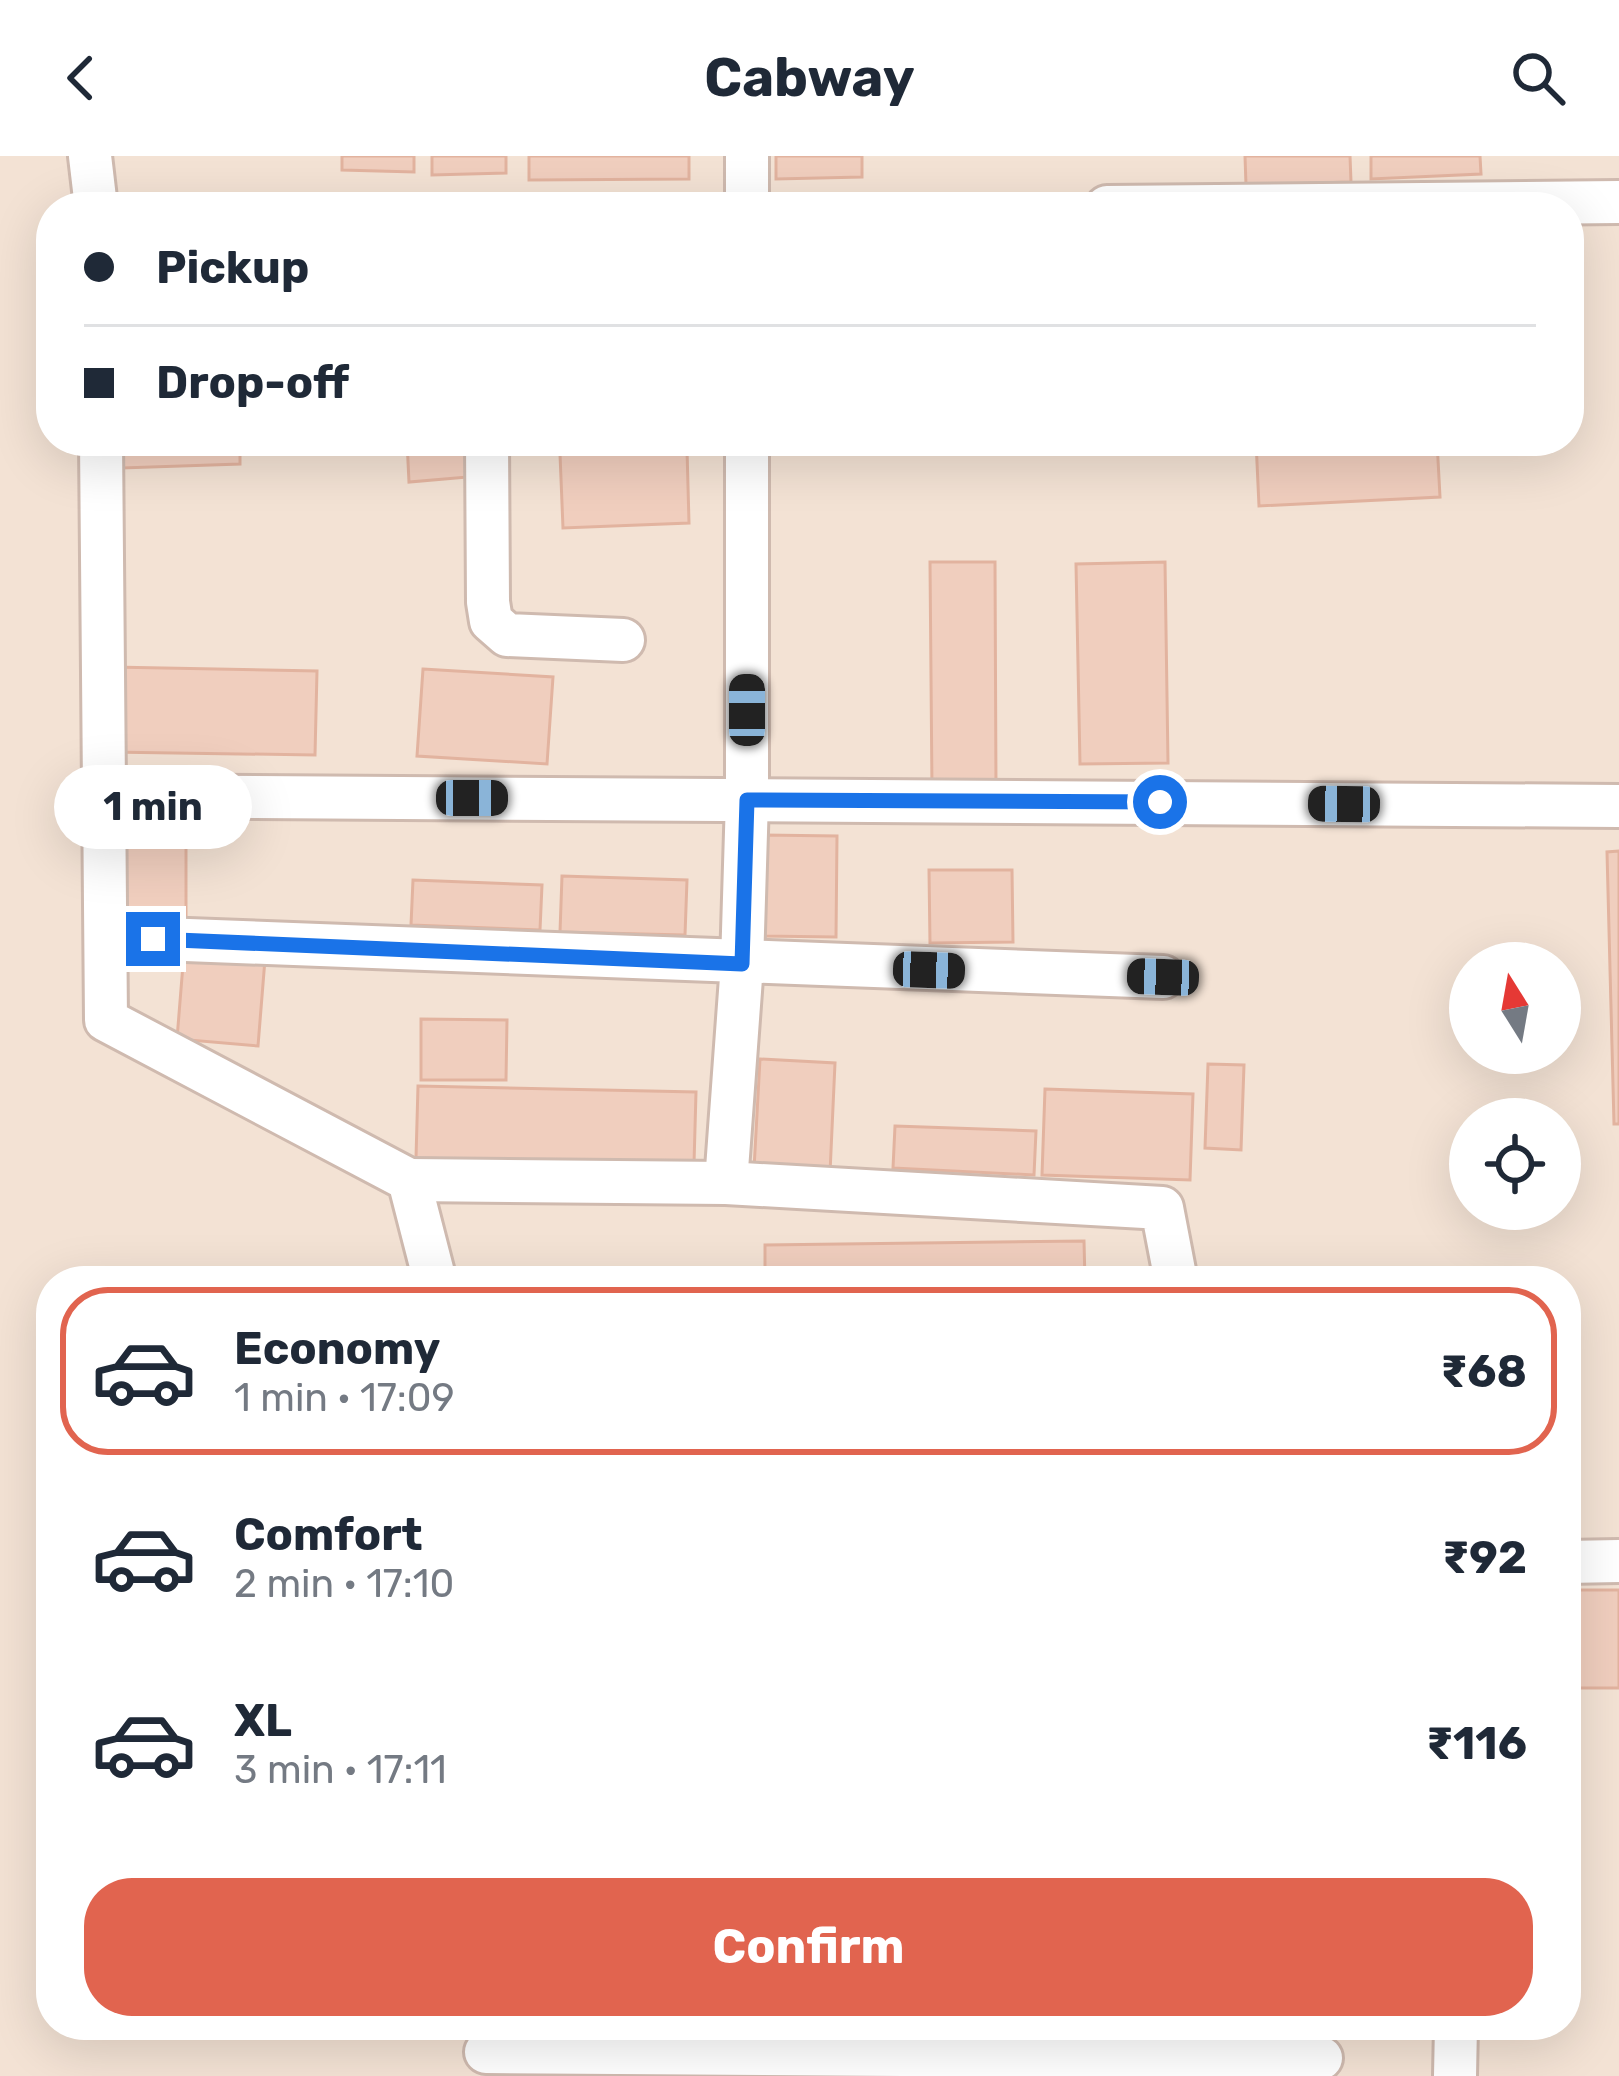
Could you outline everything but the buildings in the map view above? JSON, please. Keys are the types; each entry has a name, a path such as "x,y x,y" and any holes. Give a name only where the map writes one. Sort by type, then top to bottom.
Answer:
{"street":[{"path":"90,156 94,192"},
{"path":"746,192 747,156"},
{"path":"1584,202 1619,202"},
{"path":"100,456 106,1020 409,1180 727,1183 1162,1208 1173,1266"},
{"path":"488,456 491,621 507,635 623,640"},
{"path":"727,1183 747,800 747,456"},
{"path":"106,796 1619,806"},
{"path":"108,937 1163,977"},
{"path":"409,1180 431,1266"},
{"path":"1581,1562 1619,1561"},
{"path":"1455,2076 1456,2040"},
{"path":"488,2051 1320,2053"}],"shaded area":[{"path":"0,156 1619,156 1619,2076 0,2076"}],"route":[{"path":"153,939 742,964 747,800 1160,802"}]}
